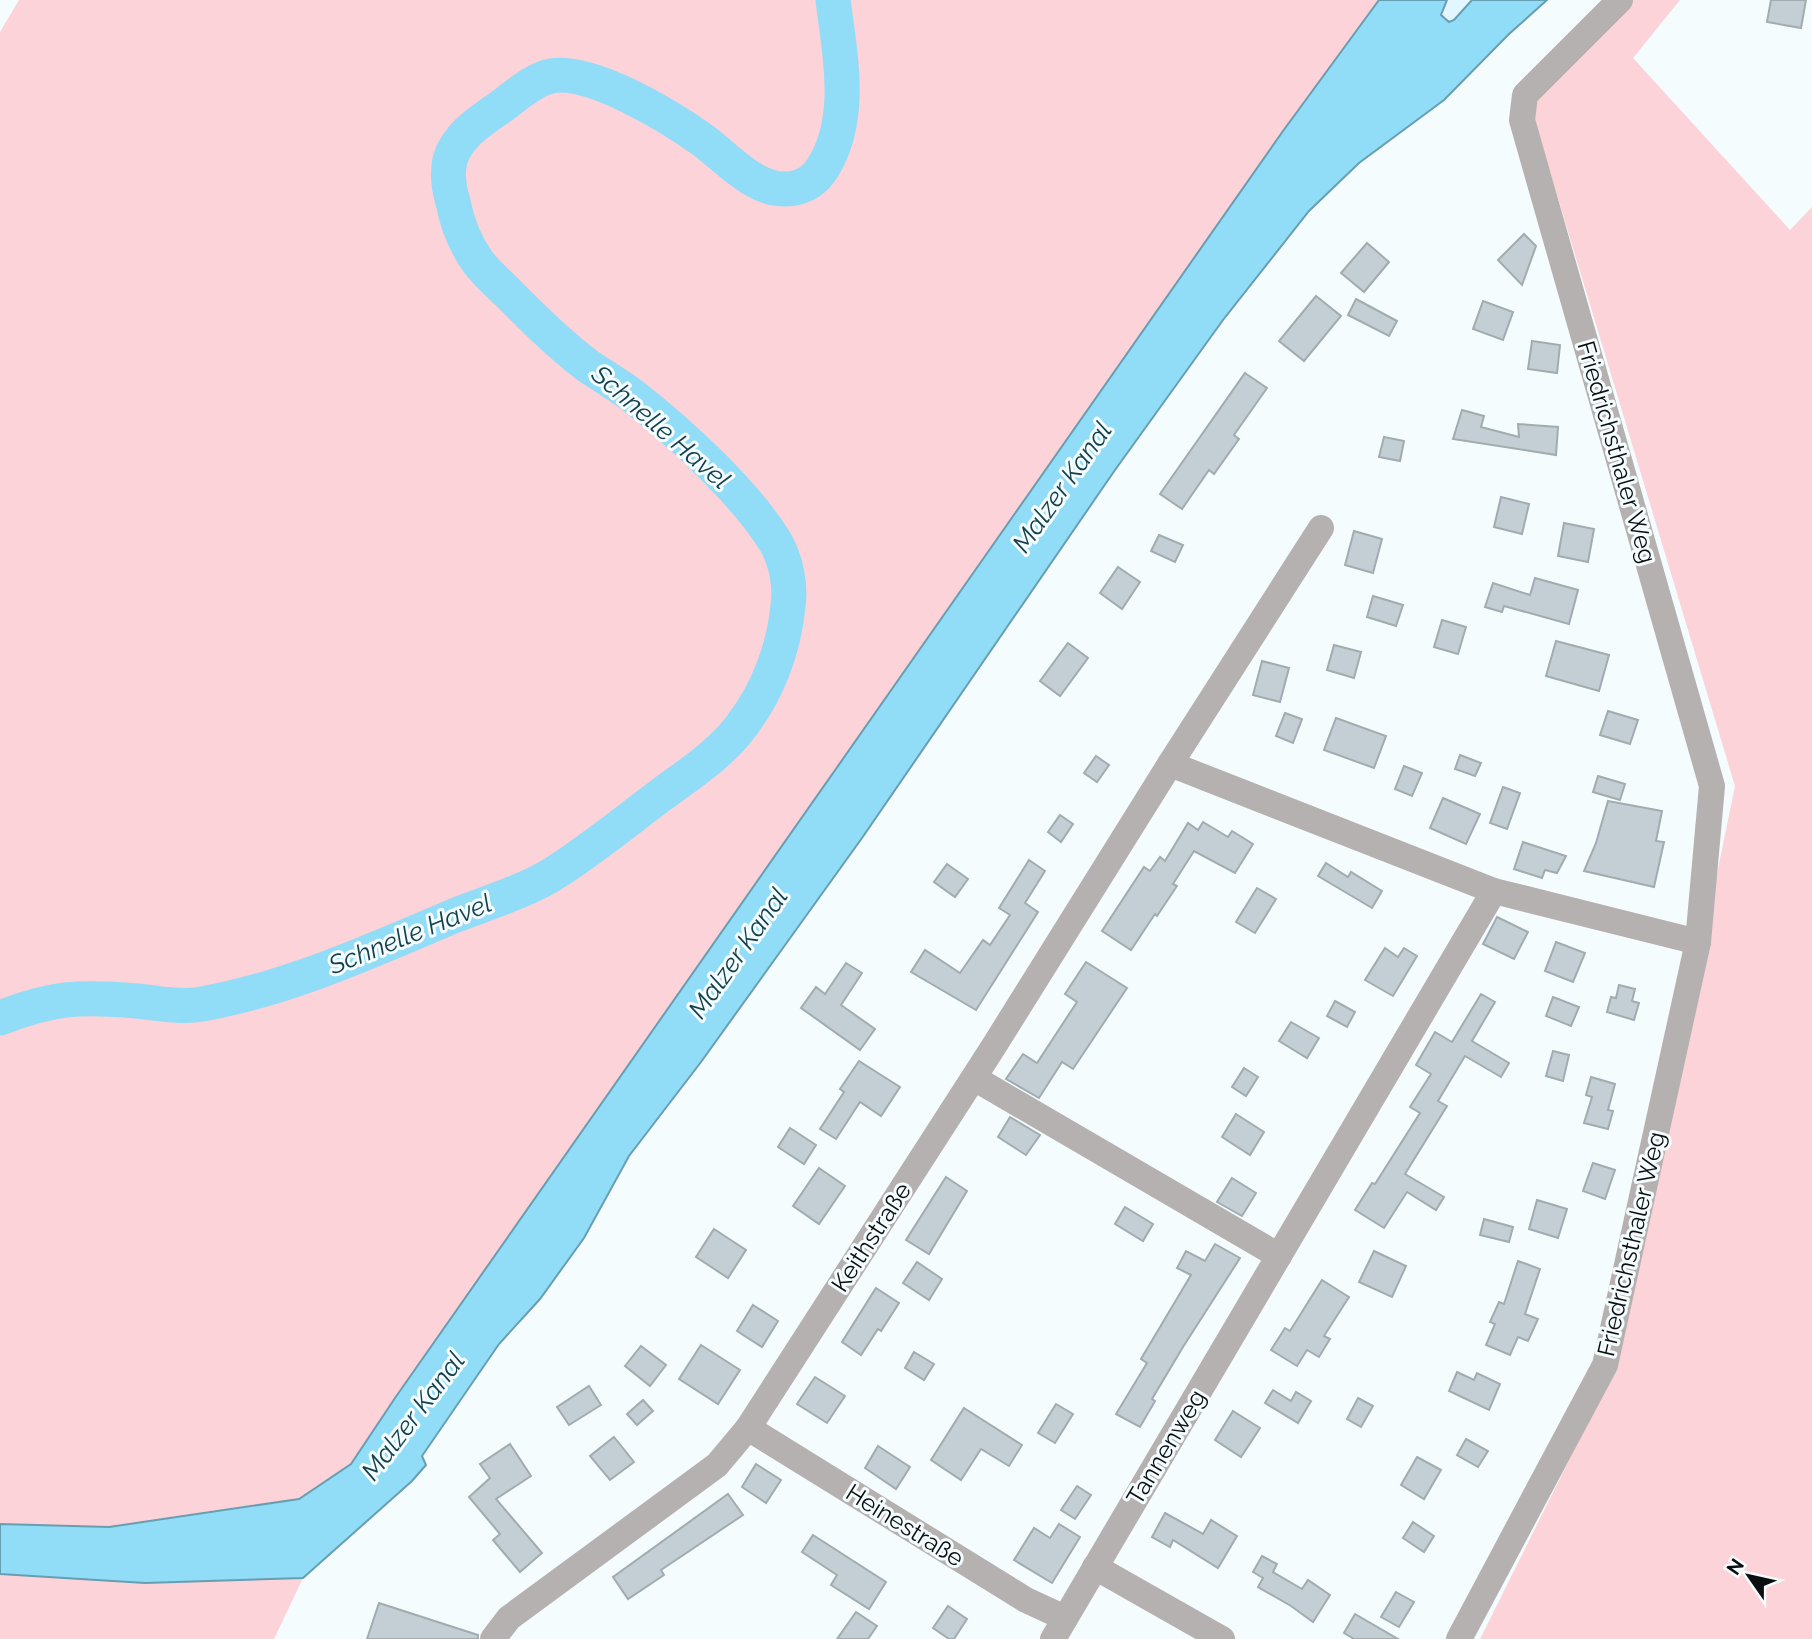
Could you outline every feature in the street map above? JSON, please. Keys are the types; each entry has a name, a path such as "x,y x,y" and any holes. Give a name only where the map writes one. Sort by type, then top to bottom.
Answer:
{"street":[{"name":"Friedrichsthaler Weg","path":"1459,1639 1605,1365 1698,943 1712,786 1522,120 1525,95 1620,0"},
{"path":"1321,528 1170,764 1494,891 1698,943"},
{"name":"Keithstraße","path":"493,1639 509,1618 718,1465 748,1427 974,1078 1170,764"},
{"name":"Tannenweg","path":"1059,1629 1494,891"},
{"path":"974,1078 1279,1256"},
{"name":"Heinestraße","path":"748,1427 1026,1600 1059,1629"},
{"path":"1095,1567 1222,1639"}],"shaded area":[{"path":"19,0 1379,0 1292,118 351,1464 299,1499 109,1527 0,1524 0,32"},
{"path":"1447,0 1472,0 1449,22 1441,15"},
{"path":"1628,0 1680,0 1633,58 1790,230 1812,207 1812,1639 1480,1639 1616,1366 1735,786 1532,112 1546,84"},
{"path":"0,1574 145,1583 303,1578 274,1639 0,1639"}],"water":[{"name":"Malzer Kanal","path":"1379,0 1447,0 1441,15 1449,22 1472,0 1547,0 1444,100 1359,163 1309,211 1223,320 1115,470 862,838 701,1062 629,1156 584,1238 540,1299 499,1344 422,1456 426,1465 412,1481 303,1578 145,1583 0,1574 0,1524 109,1527 299,1499 351,1464 1283,131"}],"building":[{"path":"1771,0 1806,0 1801,28 1767,22"},
{"path":"1524,234 1536,246 1522,285 1498,260"},
{"path":"1367,243 1389,262 1364,292 1341,273"},
{"path":"1316,296 1341,316 1304,361 1279,341"},
{"path":"1356,299 1397,321 1389,336 1348,315"},
{"path":"1483,301 1513,312 1503,340 1473,329"},
{"path":"1532,341 1560,345 1557,373 1528,369"},
{"path":"1245,373 1267,388 1234,435 1239,439 1214,474 1209,470 1182,509 1160,494"},
{"path":"1462,410 1484,416 1481,427 1519,437 1518,424 1558,427 1556,455 1453,439"},
{"path":"1384,437 1404,441 1400,461 1379,457"},
{"path":"1501,497 1529,504 1522,534 1494,527"},
{"path":"1564,523 1594,529 1588,562 1558,556"},
{"path":"1354,531 1382,539 1373,573 1345,565"},
{"path":"1159,535 1183,545 1175,562 1151,551"},
{"path":"1118,567 1140,582 1122,609 1100,593"},
{"path":"1535,578 1578,590 1569,624 1504,606 1502,612 1485,607 1493,583 1530,595"},
{"path":"1373,596 1403,605 1396,626 1367,617"},
{"path":"1442,620 1466,627 1458,654 1434,647"},
{"path":"1556,641 1609,655 1599,691 1546,676"},
{"path":"1068,643 1088,658 1060,696 1040,681"},
{"path":"1334,645 1361,652 1354,678 1327,670"},
{"path":"1262,661 1289,668 1280,702 1253,695"},
{"path":"1608,711 1638,720 1630,744 1600,735"},
{"path":"1285,713 1302,719 1293,743 1276,736"},
{"path":"1336,718 1386,736 1374,768 1324,750"},
{"path":"1460,755 1481,763 1475,776 1455,769"},
{"path":"1096,756 1109,765 1097,782 1084,773"},
{"path":"1404,766 1422,773 1412,796 1395,789"},
{"path":"1598,776 1625,784 1620,800 1593,792"},
{"path":"1503,787 1520,793 1507,829 1490,823"},
{"path":"1443,798 1480,814 1466,844 1430,828"},
{"path":"1608,801 1662,811 1656,841 1664,842 1654,887 1584,871 1596,843"},
{"path":"1060,815 1073,824 1061,842 1048,832"},
{"path":"1203,822 1228,837 1232,831 1253,844 1235,873 1194,851 1173,884 1177,886 1131,950 1102,931 1144,867 1150,871 1160,857 1165,861 1188,823 1198,830"},
{"path":"1523,842 1566,856 1557,873 1545,870 1542,878 1514,869"},
{"path":"1029,860 1045,871 1025,903 1038,912 976,1010 911,972 925,950 960,973 983,940 990,945 1010,915 999,908"},
{"path":"1326,863 1348,877 1351,872 1382,891 1372,908 1318,876"},
{"path":"947,864 968,879 955,897 934,882"},
{"path":"1257,888 1276,899 1255,933 1236,922"},
{"path":"1497,917 1528,932 1514,959 1483,944"},
{"path":"1556,942 1585,953 1573,982 1545,971"},
{"path":"1385,948 1398,957 1404,948 1417,956 1393,996 1365,980"},
{"path":"1086,962 1127,988 1073,1069 1062,1062 1039,1098 1006,1079 1023,1054 1037,1063 1077,1002 1065,994"},
{"path":"846,963 862,973 841,1005 875,1029 860,1050 801,1008 816,987 825,994"},
{"path":"1619,985 1635,989 1632,1001 1639,1003 1634,1020 1607,1012 1611,997 1616,998"},
{"path":"1481,994 1495,1002 1472,1041 1509,1063 1501,1077 1465,1056 1438,1101 1447,1106 1405,1174 1444,1197 1436,1210 1407,1192 1384,1228 1355,1210 1372,1183 1375,1184 1420,1113 1410,1107 1431,1074 1416,1065 1435,1032 1452,1042"},
{"path":"1553,997 1579,1007 1571,1026 1546,1016"},
{"path":"1335,1001 1355,1012 1347,1027 1327,1016"},
{"path":"1291,1022 1319,1038 1307,1058 1279,1041"},
{"path":"1553,1051 1569,1055 1563,1081 1546,1076"},
{"path":"859,1061 900,1087 881,1116 860,1102 836,1139 820,1129 844,1092 840,1089"},
{"path":"1244,1068 1258,1077 1246,1096 1232,1087"},
{"path":"1591,1077 1615,1084 1608,1110 1613,1111 1608,1129 1584,1123 1592,1097 1586,1095"},
{"path":"1236,1114 1264,1132 1250,1155 1222,1137"},
{"path":"1010,1117 1040,1135 1026,1155 998,1137"},
{"path":"790,1128 816,1145 804,1164 778,1147"},
{"path":"1593,1163 1615,1170 1605,1199 1583,1191"},
{"path":"819,1168 845,1186 819,1224 793,1206"},
{"path":"946,1177 967,1191 929,1254 906,1240"},
{"path":"1232,1178 1256,1193 1242,1216 1217,1202"},
{"path":"1537,1200 1567,1209 1558,1238 1529,1229"},
{"path":"1125,1207 1153,1224 1143,1241 1115,1224"},
{"path":"1484,1219 1513,1227 1509,1242 1480,1235"},
{"path":"714,1229 746,1250 728,1278 696,1257"},
{"path":"1215,1244 1240,1258 1152,1399 1155,1401 1140,1427 1116,1414 1147,1363 1141,1359 1191,1275 1177,1268 1186,1251 1205,1261"},
{"path":"1374,1251 1406,1266 1392,1297 1359,1282"},
{"path":"1518,1261 1540,1269 1525,1314 1538,1319 1528,1341 1518,1337 1510,1355 1486,1345 1495,1324 1490,1322 1499,1302 1504,1304"},
{"path":"917,1262 942,1279 929,1300 903,1283"},
{"path":"1322,1280 1349,1297 1324,1336 1330,1339 1319,1357 1307,1350 1297,1366 1271,1350 1285,1328 1290,1331"},
{"path":"876,1288 899,1303 861,1355 842,1342"},
{"path":"753,1305 778,1321 762,1347 737,1331"},
{"path":"701,1345 740,1370 718,1404 679,1379"},
{"path":"641,1346 666,1365 650,1386 625,1366"},
{"path":"914,1352 934,1364 924,1380 905,1368"},
{"path":"1457,1372 1474,1380 1477,1373 1500,1384 1489,1410 1449,1391"},
{"path":"815,1377 845,1396 827,1423 797,1404"},
{"path":"589,1386 601,1405 569,1425 557,1407"},
{"path":"1273,1390 1291,1401 1296,1392 1311,1401 1298,1423 1265,1403"},
{"path":"1358,1398 1373,1406 1361,1427 1347,1419"},
{"path":"643,1400 653,1411 637,1425 627,1414"},
{"path":"1056,1404 1073,1414 1055,1443 1038,1433"},
{"path":"964,1408 1022,1445 1009,1466 981,1449 961,1480 931,1460"},
{"path":"1233,1411 1260,1428 1241,1457 1215,1440"},
{"path":"614,1437 634,1462 610,1480 590,1456"},
{"path":"1466,1439 1488,1451 1478,1467 1457,1455"},
{"path":"510,1444 531,1476 496,1499 542,1553 520,1572 493,1540 500,1534 469,1497 490,1478 480,1464"},
{"path":"878,1446 910,1467 896,1489 865,1468"},
{"path":"1417,1457 1441,1470 1424,1499 1401,1485"},
{"path":"756,1464 781,1480 766,1503 742,1487"},
{"path":"1077,1486 1091,1495 1075,1519 1061,1510"},
{"path":"728,1494 743,1515 661,1570 664,1575 628,1599 613,1577"},
{"path":"1165,1513 1203,1534 1211,1520 1237,1536 1218,1568 1173,1540 1170,1547 1152,1537"},
{"path":"1413,1522 1434,1536 1424,1552 1403,1538"},
{"path":"1059,1524 1080,1537 1052,1583 1014,1560 1034,1528 1050,1538"},
{"path":"813,1535 886,1582 869,1609 831,1585 837,1575 802,1552"},
{"path":"1262,1556 1277,1564 1273,1572 1302,1589 1308,1580 1330,1595 1313,1622 1258,1587 1263,1578 1253,1572"},
{"path":"1396,1592 1414,1602 1399,1627 1381,1617"},
{"path":"379,1603 478,1635 478,1639 367,1639"},
{"path":"948,1606 967,1619 954,1639 949,1639 933,1628"},
{"path":"856,1612 877,1626 868,1639 837,1639"},
{"path":"1355,1614 1398,1639 1354,1639 1344,1633"}],"waterway":[{"name":"Schnelle Havel","path":"0,1018 36,1006 67,1000 117,999 178,1005 202,1004 268,988 331,967 545,879 583,854 693,771 734,735 760,698 783,638 789,590 780,550 747,504 691,445 633,396 567,349 481,266 466,241 457,218 450,186 449,165 458,143 479,123 535,82 564,75 606,86 651,107 690,131 756,181 774,188 801,186 816,177 822,169 832,150 838,129 842,86 833,0"}]}
